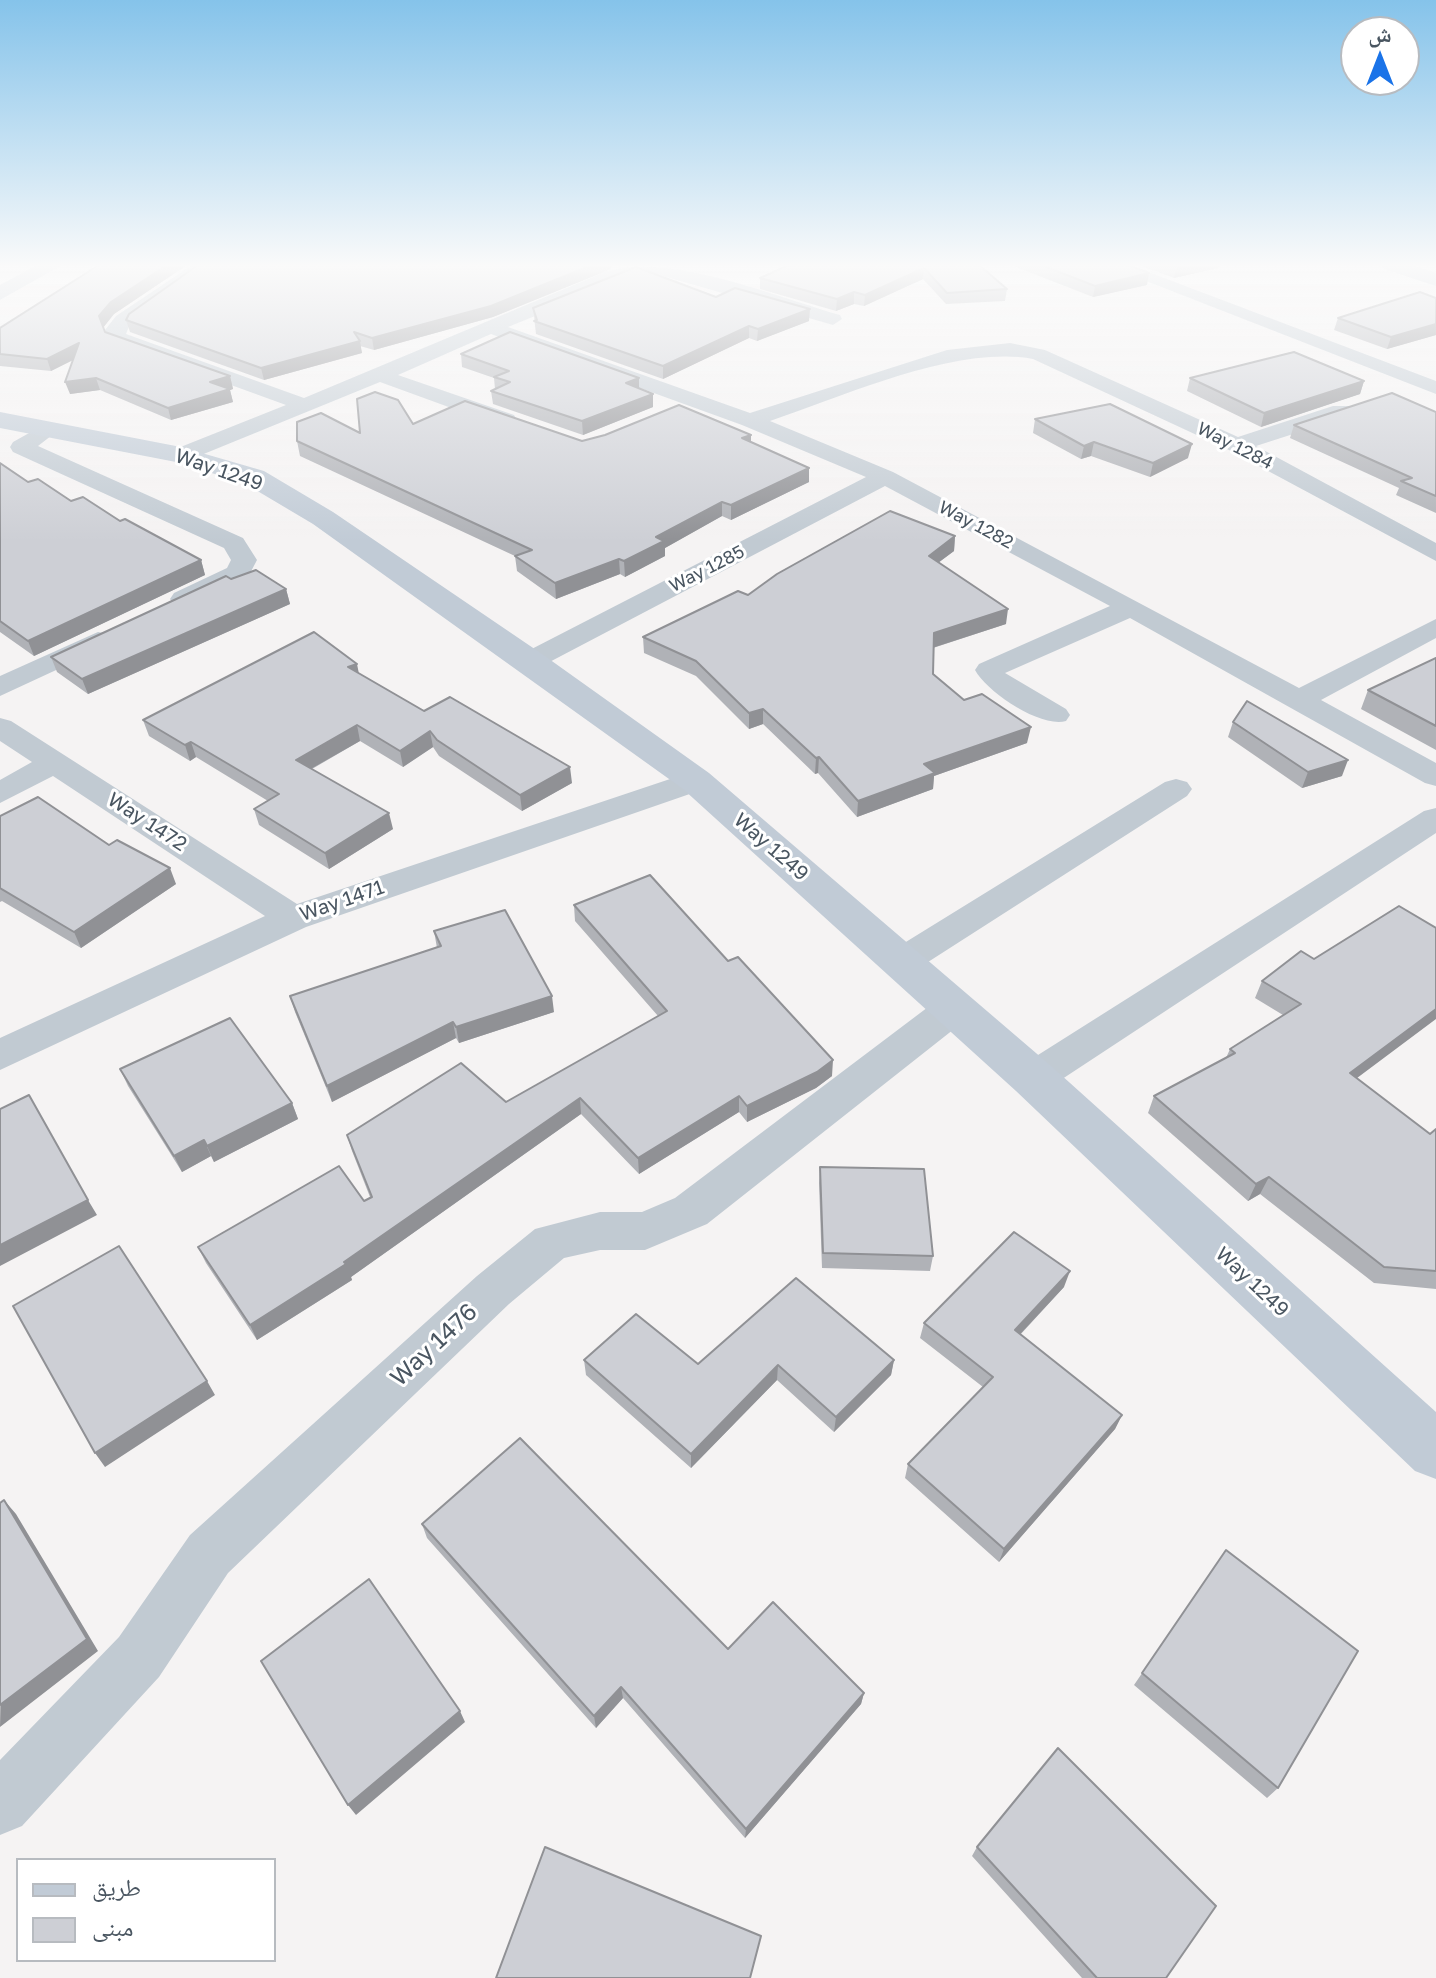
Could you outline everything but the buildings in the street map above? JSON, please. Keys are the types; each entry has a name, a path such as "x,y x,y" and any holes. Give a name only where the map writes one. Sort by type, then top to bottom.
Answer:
{"street":[{"path":"173,357 307,406"},
{"path":"181,455 422,357"},
{"name":"Way 1282","path":"574,357 750,420 885,477 1131,607 1436,776"},
{"name":"Way 1284","path":"750,420 944,357"},
{"name":"Way 1284","path":"1043,357 1058,361 1237,445 1436,553"},
{"path":"1355,357 1430,386"},
{"path":"380,375 524,427"},
{"path":"1395,394 1430,386"},
{"path":"668,413 696,401"},
{"path":"1237,445 1366,403"},
{"name":"Way 1249","path":"0,420 181,455 254,477 323,518 530,661 696,781 1033,1078 1436,1451"},
{"path":"49,429 21,447 234,543 244,560 238,573 154,613"},
{"name":"Way 1285","path":"530,661 885,477"},
{"path":"1055,715 995,680 989,670 1131,607"},
{"path":"0,687 126,626"},
{"path":"1299,700 1436,627"},
{"name":"Way 1472","path":"0,727 293,918"},
{"path":"0,793 55,762"},
{"name":"Way 1471","path":"0,1055 293,918 696,781"},
{"path":"901,962 1176,789"},
{"path":"1033,1078 1436,818"},
{"name":"Way 1476","path":"0,1804 139,1657 209,1554 493,1290 551,1242 600,1231 645,1231 691,1211 954,1008"}]}
